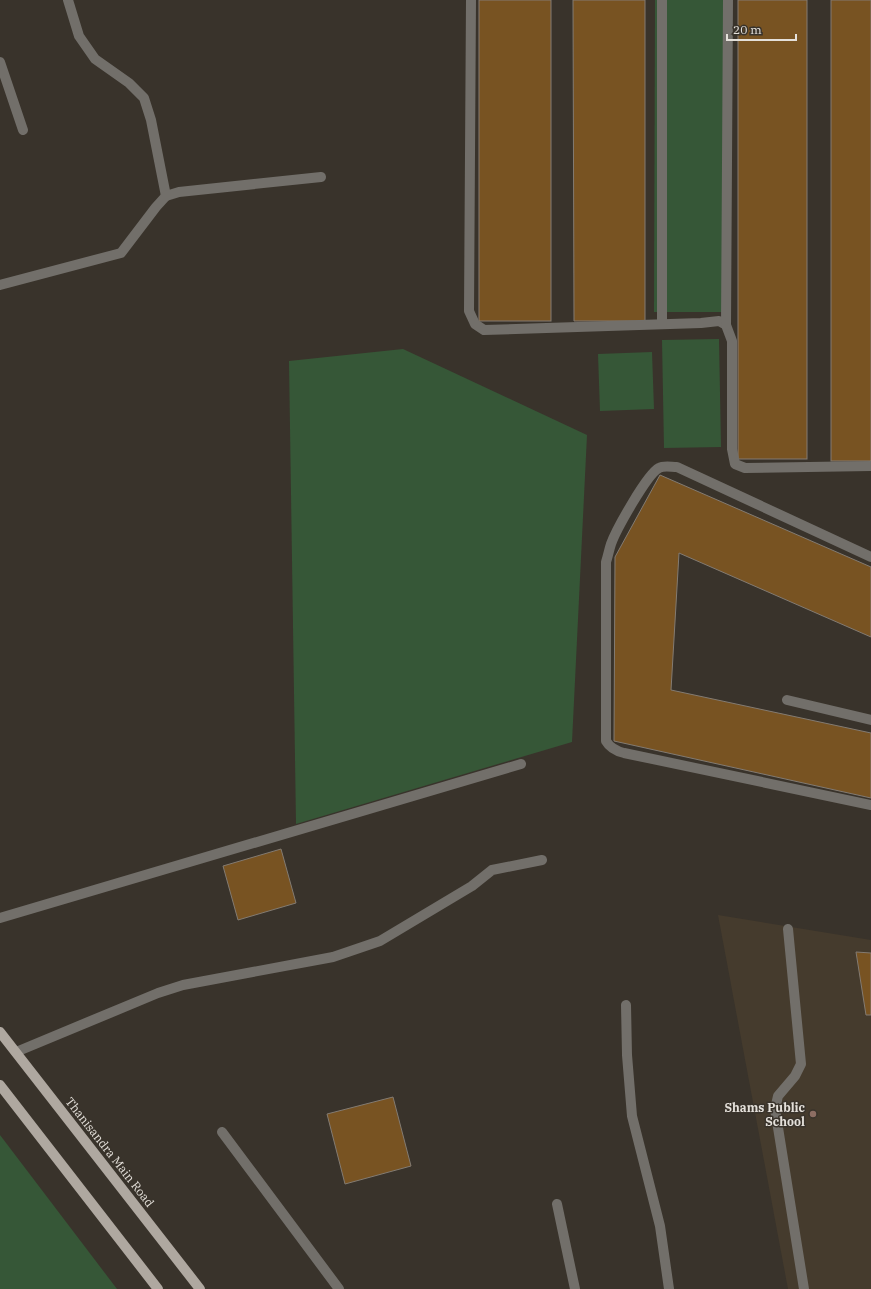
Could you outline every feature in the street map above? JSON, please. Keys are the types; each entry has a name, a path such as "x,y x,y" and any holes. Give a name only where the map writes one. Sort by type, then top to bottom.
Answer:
{"main road":[{"name":"Thanisandra Main Road","path":"0,1032 200,1289"},
{"path":"0,1085 158,1289"}],"street":[{"path":"68,0 80,36 95,59 129,83 144,98 151,120 166,196"},
{"path":"471,0 469,311 475,324 484,330 719,322 726,324"},
{"path":"662,0 662,324"},
{"path":"728,0 726,324 732,342 732,449 734,464 745,468 871,466"},
{"path":"0,62 24,130"},
{"path":"0,285 121,253 166,196 179,192 321,177"},
{"path":"871,557 677,467 668,466 659,468 651,475 637,495 612,543 606,562 606,741 608,746 618,752 871,805"},
{"path":"787,700 871,720"},
{"path":"0,918 521,764"},
{"path":"16,1052 158,993 183,985 333,957 380,941 472,886 492,870 542,860"},
{"path":"788,929 801,1064 795,1076 778,1096 775,1109 804,1289"},
{"path":"626,1005 627,1055 632,1116 660,1226 669,1289"},
{"path":"222,1132 338,1289"},
{"path":"557,1204 575,1289"}],"shaded area":[{"name":"Shams Public School","path":"718,915 871,940 871,1289 788,1289"}],"green space":[{"path":"655,0 730,0 729,312 654,312"},
{"path":"719,339 721,447 664,448 662,340"},
{"path":"403,349 587,435 572,742 296,824 289,361"},
{"path":"652,352 654,409 600,411 598,354"},
{"path":"0,1135 117,1289 0,1289"}],"building":[{"path":"479,0 551,0 551,321 479,321"},
{"path":"573,0 645,0 645,321 574,321"},
{"path":"738,0 807,0 807,459 738,459"},
{"path":"831,0 871,0 871,461 831,461"},
{"path":"660,475 871,567 871,637 679,553 671,690 871,733 871,798 614,741 615,557"},
{"path":"281,849 296,903 238,920 223,866"},
{"path":"856,952 871,953 871,1015 866,1015"},
{"path":"393,1097 411,1166 345,1184 327,1114"}],"place":[{"name":"Shams Public School","path":"813,1114"}]}
